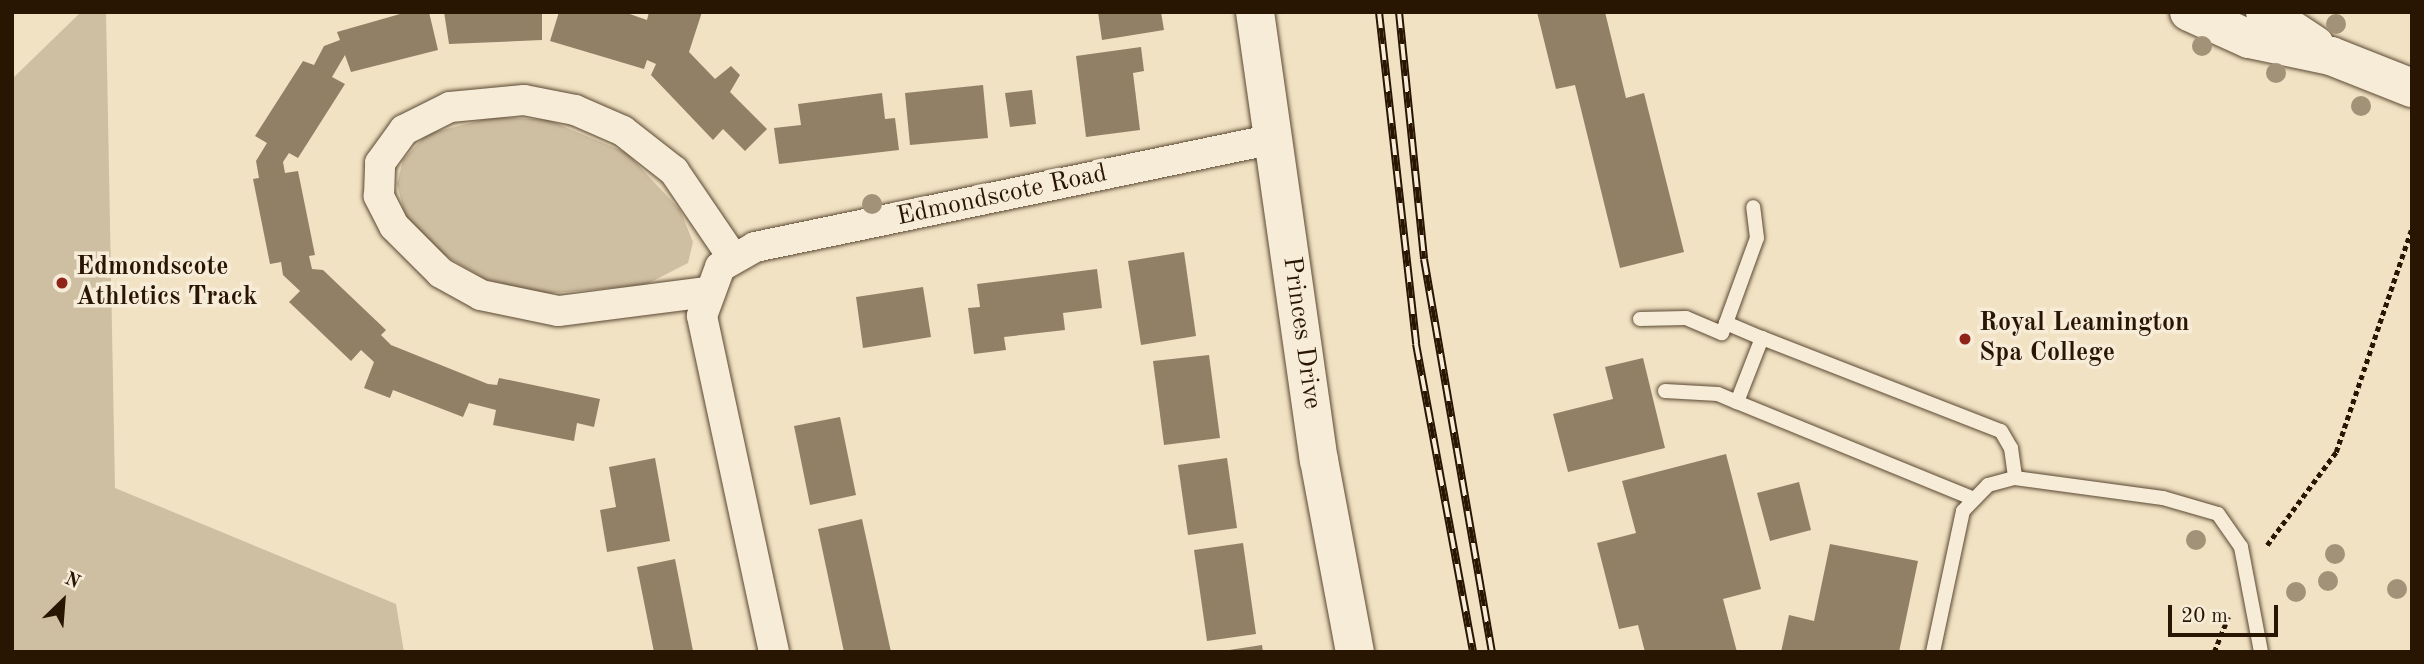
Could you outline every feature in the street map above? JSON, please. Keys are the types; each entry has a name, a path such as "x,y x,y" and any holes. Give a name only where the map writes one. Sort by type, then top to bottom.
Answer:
{"street":[{"name":"Princes Drive","path":"1255,12 1319,460 1355,652"},
{"path":"2189,12 2249,39 2331,56 2412,89"},
{"path":"2265,12 2331,56"},
{"path":"707,292 558,311 481,295 441,274 394,226 379,196 380,163 404,130 450,107 524,100 575,110 622,131 674,171 731,256 707,292 702,316 774,652"},
{"name":"Edmondscote Road","path":"731,256 1274,139"}],"lane":[{"path":"1640,320 1686,318 1722,333 1757,238 1753,207"},
{"path":"1726,323 2001,431 2011,448 2015,478"},
{"path":"1737,402 1762,338"},
{"path":"1665,391 1718,394 1972,498"},
{"path":"1933,652 1957,527 1972,498 1988,485 2015,478 2164,498 2218,513 2238,539 2261,652"}],"path":[{"path":"2214,652 2245,575 2336,452 2412,228"}],"shaded area":[{"name":"Edmondscote Athletics Track","path":"81,12 106,12 115,488 396,604 404,652 12,652 12,79"},
{"path":"494,117 548,120 627,153 680,210 693,242 688,263 645,285 542,294 487,280 441,253 405,215 397,184 403,160 427,134"}],"building":[{"path":"407,12 429,12 438,50 351,72 345,55 332,77 345,84 298,158 289,153 283,162 285,173 298,171 315,255 309,256 312,269 323,270 386,330 381,335 391,345 488,384 497,385 499,378 600,399 594,427 577,423 574,441 493,425 496,410 469,403 463,417 393,390 390,398 364,388 374,362 361,350 351,361 289,302 300,291 283,275 281,262 270,264 253,179 259,178 256,161 267,143 255,136 303,61 314,65 324,46 340,40 337,32"},
{"path":"444,12 542,12 542,40 449,44"},
{"path":"559,12 624,12 647,20 649,12 702,12 689,52 715,79 731,66 740,75 730,92 767,129 745,151 723,129 713,140 651,75 656,64 647,60 644,69 550,41"},
{"path":"1098,12 1161,12 1164,30 1102,40"},
{"path":"1537,12 1605,12 1626,98 1644,93 1684,252 1620,268 1575,85 1556,89"},
{"path":"1141,47 1144,71 1133,73 1140,130 1086,137 1076,56"},
{"path":"983,85 988,138 910,145 905,93"},
{"path":"1032,90 1036,124 1010,127 1005,93"},
{"path":"882,93 885,119 895,118 899,150 779,164 774,128 801,125 798,104"},
{"path":"1184,252 1196,336 1141,345 1128,261"},
{"path":"1097,269 1102,308 1063,313 1065,330 1004,337 1006,350 974,354 968,308 980,307 977,284"},
{"path":"923,287 931,337 863,348 856,297"},
{"path":"1209,355 1220,438 1164,445 1153,361"},
{"path":"1643,358 1665,448 1568,472 1553,414 1613,399 1605,367"},
{"path":"840,417 856,495 810,505 794,426"},
{"path":"1726,454 1761,589 1723,599 1737,652 1645,652 1638,625 1619,629 1597,543 1636,533 1622,481"},
{"path":"655,458 670,541 607,552 600,510 616,507 609,467"},
{"path":"1227,458 1237,528 1188,535 1178,465"},
{"path":"1799,482 1811,530 1770,541 1757,493"},
{"path":"862,519 891,652 844,652 818,529"},
{"path":"1243,543 1256,634 1207,641 1194,550"},
{"path":"1830,544 1918,561 1899,652 1781,652 1789,615 1814,621"},
{"path":"675,559 693,651 654,652 637,567"},
{"path":"1262,645 1263,652 1229,652 1229,650"}],"railway":[{"path":"1379,12 1416,344 1473,652"},
{"path":"1399,12 1424,259 1492,652"}],"place":[{"name":"Edmondscote Athletics Track","path":"62,283"},
{"name":"Royal Leamington Spa College","path":"1965,339"}]}
